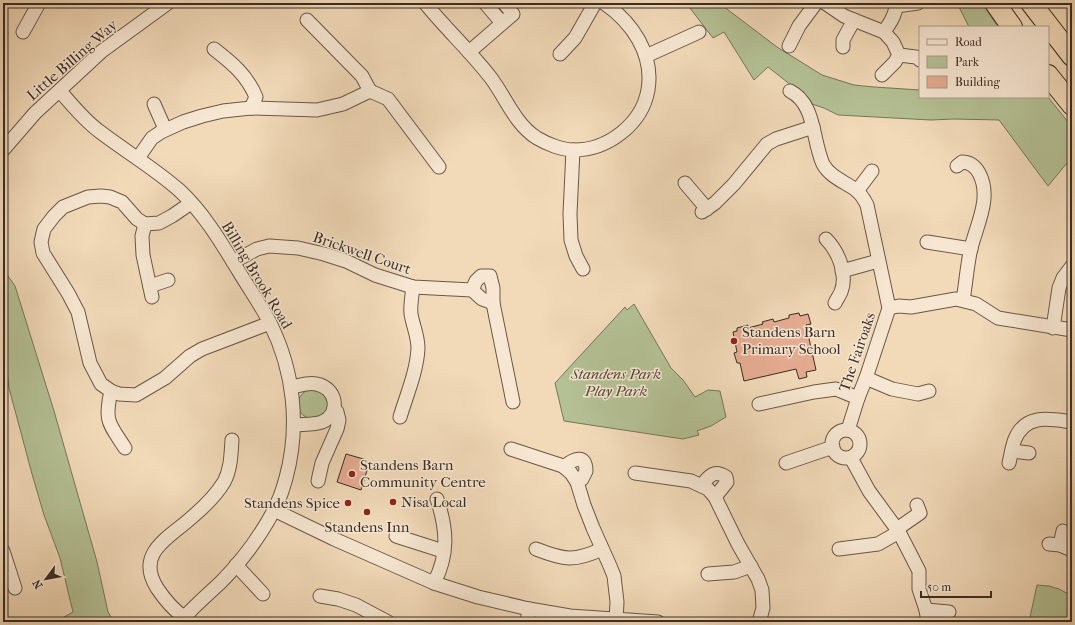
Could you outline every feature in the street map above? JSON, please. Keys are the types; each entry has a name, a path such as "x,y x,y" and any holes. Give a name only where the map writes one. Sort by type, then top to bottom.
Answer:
{"highway":[{"path":"995,3 1011,26"},
{"path":"1031,3 1049,26"},
{"path":"1042,3 1061,29 1072,40"},
{"path":"1049,26 1072,56"},
{"path":"1049,76 1072,104"}],"street":[{"path":"23,32 39,3"},
{"name":"Little Billing Way","path":"3,150 35,113 102,51 168,3"},
{"path":"425,3 492,80 518,121 527,130 547,144 573,150 590,148 611,140 633,123 645,101 648,90 649,80 646,56 639,40 629,25 617,12 604,3"},
{"path":"485,3 502,23"},
{"path":"469,52 513,14 504,3"},
{"path":"560,54 575,38 595,3"},
{"path":"789,46 799,26 816,3"},
{"path":"824,3 844,16 884,32 893,42 899,55"},
{"path":"884,32 894,14 896,4 918,3"},
{"path":"307,20 362,76 370,91 388,99 439,166"},
{"path":"843,47 843,40 854,20"},
{"path":"646,56 699,32"},
{"path":"214,49 242,74 251,85 256,97 251,108"},
{"path":"899,55 919,57"},
{"path":"882,75 895,62 899,55"},
{"name":"Billing Brook Road","path":"60,91 98,130 138,158 178,190 203,217 233,262 270,323 283,356 291,388 294,424 289,466 274,510 257,540 236,565 182,620"},
{"path":"138,158 152,138 165,129 202,116 223,111 251,108 317,110 343,104 370,91"},
{"name":"The Fairoaks","path":"790,91 802,99 810,117 823,164 837,179 856,191 867,205 889,308 848,430"},
{"path":"154,104 165,129"},
{"path":"685,183 705,210 715,203 734,184 767,144 776,139 813,128"},
{"path":"573,150 570,214 571,240 576,256 583,269"},
{"path":"958,166 962,162 969,162 977,169 983,180 985,192 984,207 971,249 963,300"},
{"path":"856,191 872,171"},
{"path":"191,203 159,223 145,224 137,220 122,202 110,197 88,197 63,207 44,229 41,242 45,258 68,293 78,312 86,346 96,376 101,384 119,394 136,395 165,378 190,356 202,349 270,323"},
{"path":"145,224 142,236 143,255 151,291 168,280"},
{"path":"826,239 838,256 842,271 843,282 841,291 835,303"},
{"path":"927,242 971,249"},
{"name":"Brickwell Court","path":"233,262 257,249 269,246 298,248 324,254 375,275 413,287 472,290"},
{"path":"842,271 878,261"},
{"path":"1053,328 1058,288 1072,266"},
{"path":"493,302 482,299 472,290 476,281 481,276 490,276 493,288 493,302 513,402"},
{"name":"Brickwell Court","path":"400,417 412,378 417,354 418,338 411,316 413,287"},
{"path":"889,308 899,306 911,307 948,300 963,300 976,304 998,318 1072,330"},
{"path":"866,378 892,389 918,394 929,391"},
{"path":"291,388 315,383 322,385 331,392 334,399 334,408 329,417 322,422 315,424 294,424"},
{"path":"759,404 814,392 836,389 858,398"},
{"path":"112,391 107,411 107,418 125,448"},
{"path":"318,481 322,463 339,420 337,412 334,408"},
{"path":"1029,452 1011,457 1015,439 1023,427 1039,418 1072,422"},
{"path":"848,430 854,432 860,441 858,452 850,458 839,456 832,447 836,434 842,431 848,430"},
{"path":"182,620 168,604 154,583 151,565 152,557 159,545 192,518 215,494 224,481 231,461 232,440"},
{"path":"786,463 832,447"},
{"path":"511,449 564,467 571,473 577,482 584,505 610,566 616,586 616,620"},
{"path":"850,458 869,491 898,531 919,571 920,589 927,616 949,612"},
{"path":"635,473 691,481 702,485 715,497 738,544 758,579 762,590 763,608 759,622"},
{"path":"702,485 714,474 720,473 726,477 727,482 715,497"},
{"path":"434,583 440,572 445,537 444,524 437,499"},
{"path":"839,549 878,544 898,531 920,513 917,504"},
{"path":"274,510 334,539 434,583 478,597 528,616 570,616 658,622"},
{"path":"1061,546 1063,531"},
{"path":"396,536 443,551"},
{"path":"536,549 554,556 574,559 589,555 602,549"},
{"path":"3,551 15,588"},
{"path":"236,565 263,594"},
{"path":"708,574 734,572 751,566"},
{"path":"320,596 338,599 356,605 388,622"}],"green space":[{"path":"686,3 719,3 777,47 822,75 854,85 919,90 919,98 1049,98 1072,127 1072,157 1048,186 999,120 931,120 838,115 824,108 806,102 801,93 768,67 754,80 724,32 713,38"},
{"path":"957,3 982,3 997,26 968,26"},
{"path":"3,269 15,286 54,411 97,562 108,612 114,622 55,622 73,612 60,558 44,515 9,388 3,337"},
{"name":"Standens Park Play Park","path":"634,304 671,368 683,380 695,397 708,390 720,391 726,417 711,426 697,431 699,435 683,439 564,421 555,383 625,307 627,310"},
{"path":"313,389 323,394 328,404 323,414 313,419 303,414 298,404 303,394"},
{"path":"1037,585 1059,589 1072,596 1072,622 1029,622"}],"building":[{"path":"799,313 800,316 808,314 811,324 806,325 816,370 806,372 807,377 799,379 796,369 744,381 740,363 737,363 734,353 737,352 733,332 737,331 737,328 748,325 748,328 763,324 762,322 773,319 774,322 789,318 789,315"},
{"name":"Standens Barn Community Centre","path":"346,454 367,460 365,466 368,467 361,490 337,482"}],"place":[{"name":"Standens Barn Primary School","path":"734,341"},
{"name":"Standens Barn Community Centre","path":"352,474"},
{"name":"Nisa Local","path":"393,502"},
{"name":"Standens Spice","path":"348,503"},
{"name":"Standens Inn","path":"367,512"}]}
